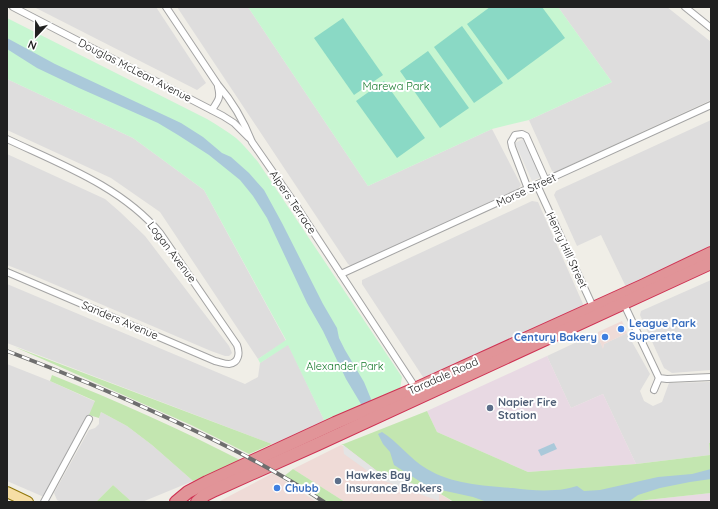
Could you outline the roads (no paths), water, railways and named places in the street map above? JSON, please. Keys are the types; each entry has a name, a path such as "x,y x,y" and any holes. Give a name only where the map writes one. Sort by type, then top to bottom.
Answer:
{"highway":[{"name":"Taradale Road","path":"197,502 205,495 215,490 324,441 419,392 595,312 711,253"},
{"name":"Taradale Road","path":"622,299 711,263"},
{"name":"Taradale Road","path":"176,502 198,486 342,420 419,392"}],"main road":[{"path":"7,492 28,502"}],"street":[{"name":"Douglas McLean Avenue","path":"13,7 212,110 234,123 252,142"},
{"name":"Alpers Terrace","path":"166,7 234,107 252,142 419,392"},
{"path":"685,7 711,28"},
{"path":"212,110 220,94 218,85"},
{"name":"Morse Street","path":"341,274 711,105"},
{"path":"528,189 512,147 512,138 515,135 522,134 526,136 546,181"},
{"name":"Logan Avenue","path":"7,139 99,183 142,214 153,224 237,345 239,353 235,362"},
{"name":"Henry Hill Street","path":"537,185 595,312"},
{"name":"Sanders Avenue","path":"7,272 215,360 228,364 235,362"},
{"path":"622,299 659,378 654,390"},
{"path":"659,378 711,377"},
{"path":"44,502 89,419"}],"water":[{"path":"7,38 55,64 181,123 203,137 222,153 231,157 249,173 264,190 282,223 323,304 337,328 339,338 345,350 364,382 371,399 370,403 367,405 361,404 346,379 323,331 307,303 267,218 253,196 240,180 209,155 158,123 37,68 7,49"},
{"path":"382,432 427,469 447,478 480,485 529,490 560,490 577,486 584,491 600,490 658,477 692,474 711,469 711,479 660,488 638,495 628,502 487,502 424,484 394,465 390,452 383,444 378,434"},
{"path":"554,443 557,449 541,456 538,450"}],"railway":[{"path":"7,351 90,384 191,429 269,468 324,502"}],"place":[{"name":"League Park Superette","path":"621,329"},
{"name":"Century Bakery","path":"605,337"},
{"name":"Napier Fire Station","path":"490,408"},
{"name":"Hawkes Bay Insurance Brokers","path":"338,481"},
{"name":"Chubb","path":"277,488"}],"park label":[{"name":"Marewa Park","path":"396,86"},
{"name":"Alexander Park","path":"345,366"}]}
